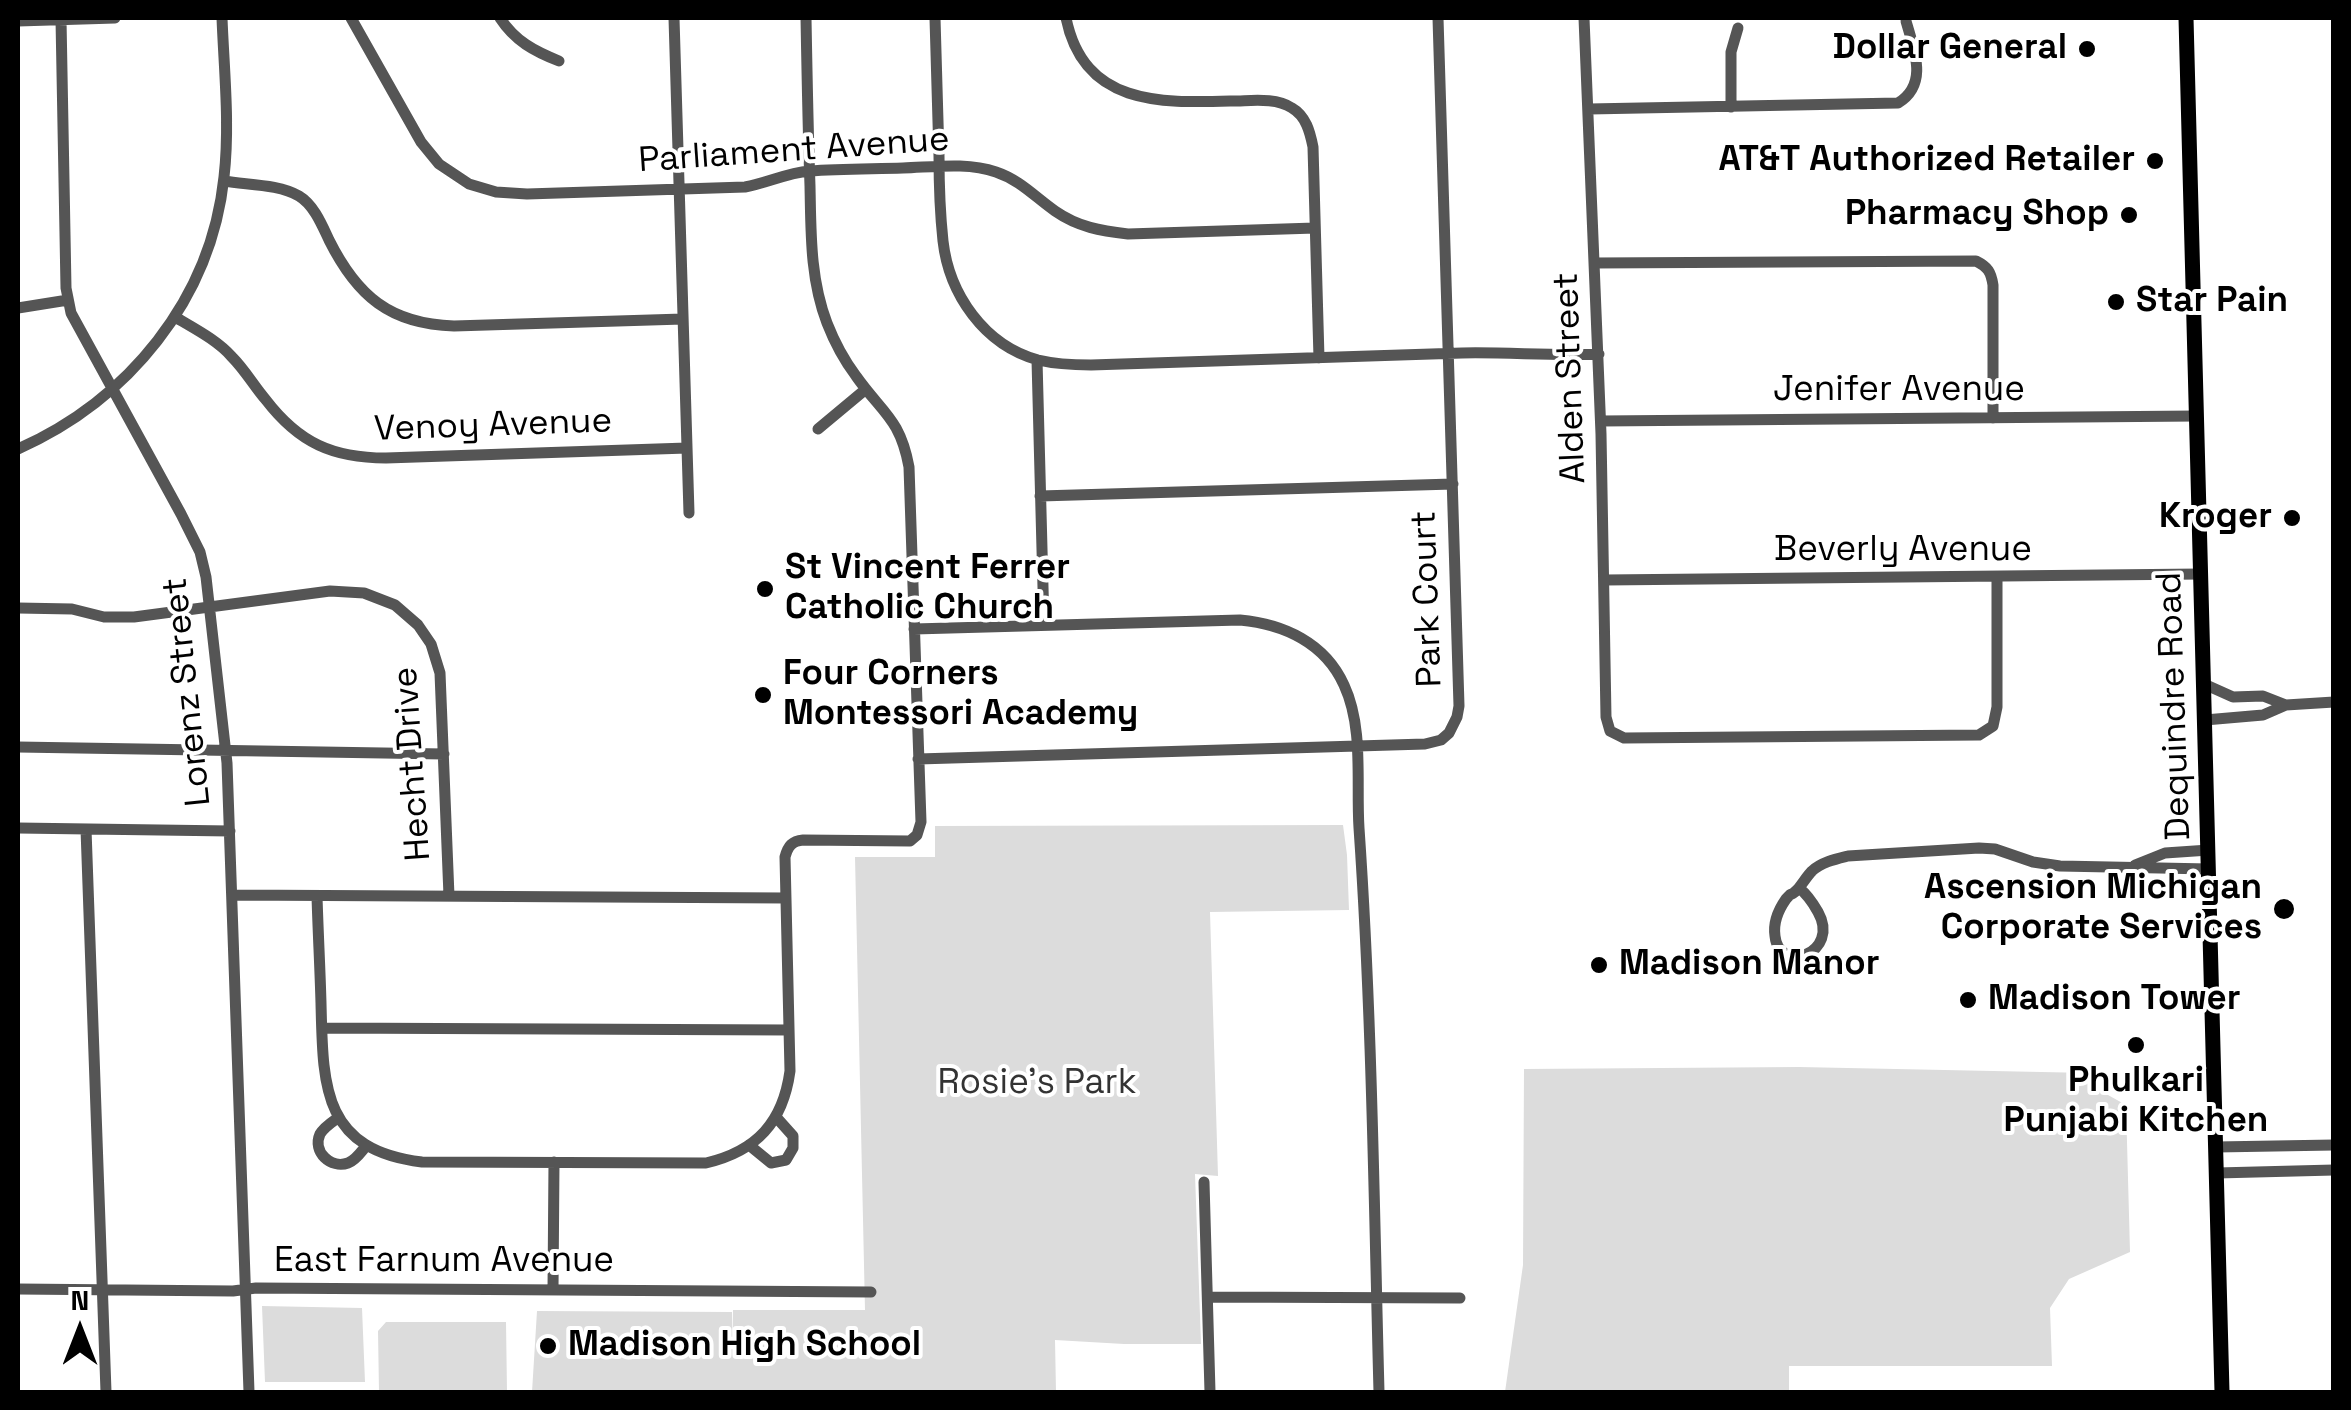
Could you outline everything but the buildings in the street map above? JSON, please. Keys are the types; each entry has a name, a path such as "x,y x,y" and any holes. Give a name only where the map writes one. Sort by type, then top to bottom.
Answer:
{"main road":[{"name":"Dequindre Road","path":"2186,18 2222,1392"}],"street":[{"path":"18,21 115,18"},
{"path":"18,449 57,430 112,391 150,351 175,317 195,279 216,226 224,181 222,18"},
{"name":"Parliament Avenue","path":"351,18 421,142 458,179 482,189 510,194 680,189 745,186 796,172 968,167 1018,182 1069,220 1106,232 1315,228"},
{"path":"500,18 527,46 558,62"},
{"path":"674,18 689,513"},
{"path":"317,896 326,1088 338,1117 366,1146 388,1156 422,1162 706,1162 749,1145 776,1117 788,1082 785,857 792,843 803,840 910,840 918,835 921,822 909,467 893,420 836,344 820,300 812,254 806,18"},
{"path":"934,18 943,242 951,276 958,294 978,322 1018,351 1037,360 1091,365 1504,352 1542,356 1599,354"},
{"path":"1066,18 1073,41 1088,63 1108,84 1138,98 1166,102 1270,101 1295,109 1302,116 1311,135 1319,358"},
{"name":"Park Court","path":"918,759 1356,746 1436,742 1449,733 1458,717 1458,621 1438,18"},
{"name":"Alden Street","path":"1584,18 1599,354 1606,716 1614,735 1979,735 1993,726 1998,708 1997,578"},
{"name":"Lorenz Street","path":"61,20 68,300 74,322 200,552 210,606 226,750 250,1392"},
{"path":"1589,109 1898,103 1909,96 1916,78 1906,22"},
{"path":"1731,106 1730,52 1738,28"},
{"path":"224,181 276,188 302,198 361,290 391,312 417,322 454,326 683,319"},
{"path":"1595,264 1976,262 1986,266 1993,284 1993,418"},
{"path":"18,308 68,300"},
{"name":"Venoy Avenue","path":"175,317 230,354 292,429 332,452 386,458 687,448"},
{"path":"1037,360 1044,625"},
{"path":"818,429 866,388"},
{"name":"Jenifer Avenue","path":"1601,421 2197,416"},
{"path":"1040,496 1453,484"},
{"name":"Beverly Avenue","path":"1605,580 2201,574"},
{"name":"Hecht Drive","path":"18,608 72,609 118,618 346,590 394,605 425,634 438,660 448,896"},
{"path":"914,629 1240,620 1272,624 1310,642 1340,676 1354,712 1356,746 1379,1392"},
{"path":"2204,684 2233,697 2263,696 2286,705"},
{"path":"2205,720 2263,716 2286,705 2334,702"},
{"path":"18,747 444,754"},
{"path":"18,828 230,831"},
{"path":"86,829 106,1392"},
{"path":"1799,888 1823,920 1824,931 1813,952 1804,956 1788,955 1780,949 1775,927 1782,906 1811,872 1832,860 1860,854 1980,848 2046,864 2209,869"},
{"path":"2131,867 2164,853 2208,850"},
{"path":"232,895 786,898"},
{"path":"322,1028 789,1030"},
{"path":"338,1117 319,1138 326,1160 350,1162 366,1146"},
{"path":"749,1145 772,1163 786,1160 793,1136 776,1117"},
{"path":"2216,1147 2334,1145"},
{"path":"553,1290 554,1162"},
{"path":"2216,1173 2334,1170"},
{"path":"1204,1182 1210,1392"},
{"name":"East Farnum Avenue","path":"18,1290 871,1292"},
{"path":"1208,1296 1460,1298"}],"green space":[{"name":"Rosie's Park","path":"1343,825 1349,910 1210,912 1218,1176 1195,1174 1201,1344 1055,1340 1056,1392 532,1392 537,1311 732,1312 732,1358 733,1310 865,1310 855,857 935,857 935,826"},
{"path":"1799,1067 2090,1073 2090,1085 2126,1105 2130,1252 2069,1279 2050,1308 2052,1366 1789,1366 1789,1392 1505,1392 1523,1265 1524,1069"},
{"path":"262,1306 362,1308 365,1382 265,1382"},
{"path":"386,1322 506,1322 507,1392 379,1392 378,1331"}],"place":[{"name":"Dollar General","path":"2087,49"},
{"name":"AT&T Authorized Retailer","path":"2155,161"},
{"name":"Pharmacy Shop","path":"2129,215"},
{"name":"Star Pain","path":"2116,302"},
{"name":"Kroger","path":"2292,518"},
{"name":"St Vincent Ferrer Catholic Church","path":"765,589"},
{"name":"Four Corners Montessori Academy","path":"763,695"},
{"name":"Ascension Michigan Corporate Services","path":"2284,909"},
{"name":"Madison Manor","path":"1599,965"},
{"name":"Madison Tower","path":"1968,1000"},
{"name":"Phulkari Punjabi Kitchen","path":"2136,1045"},
{"name":"Madison High School","path":"548,1346"}]}
